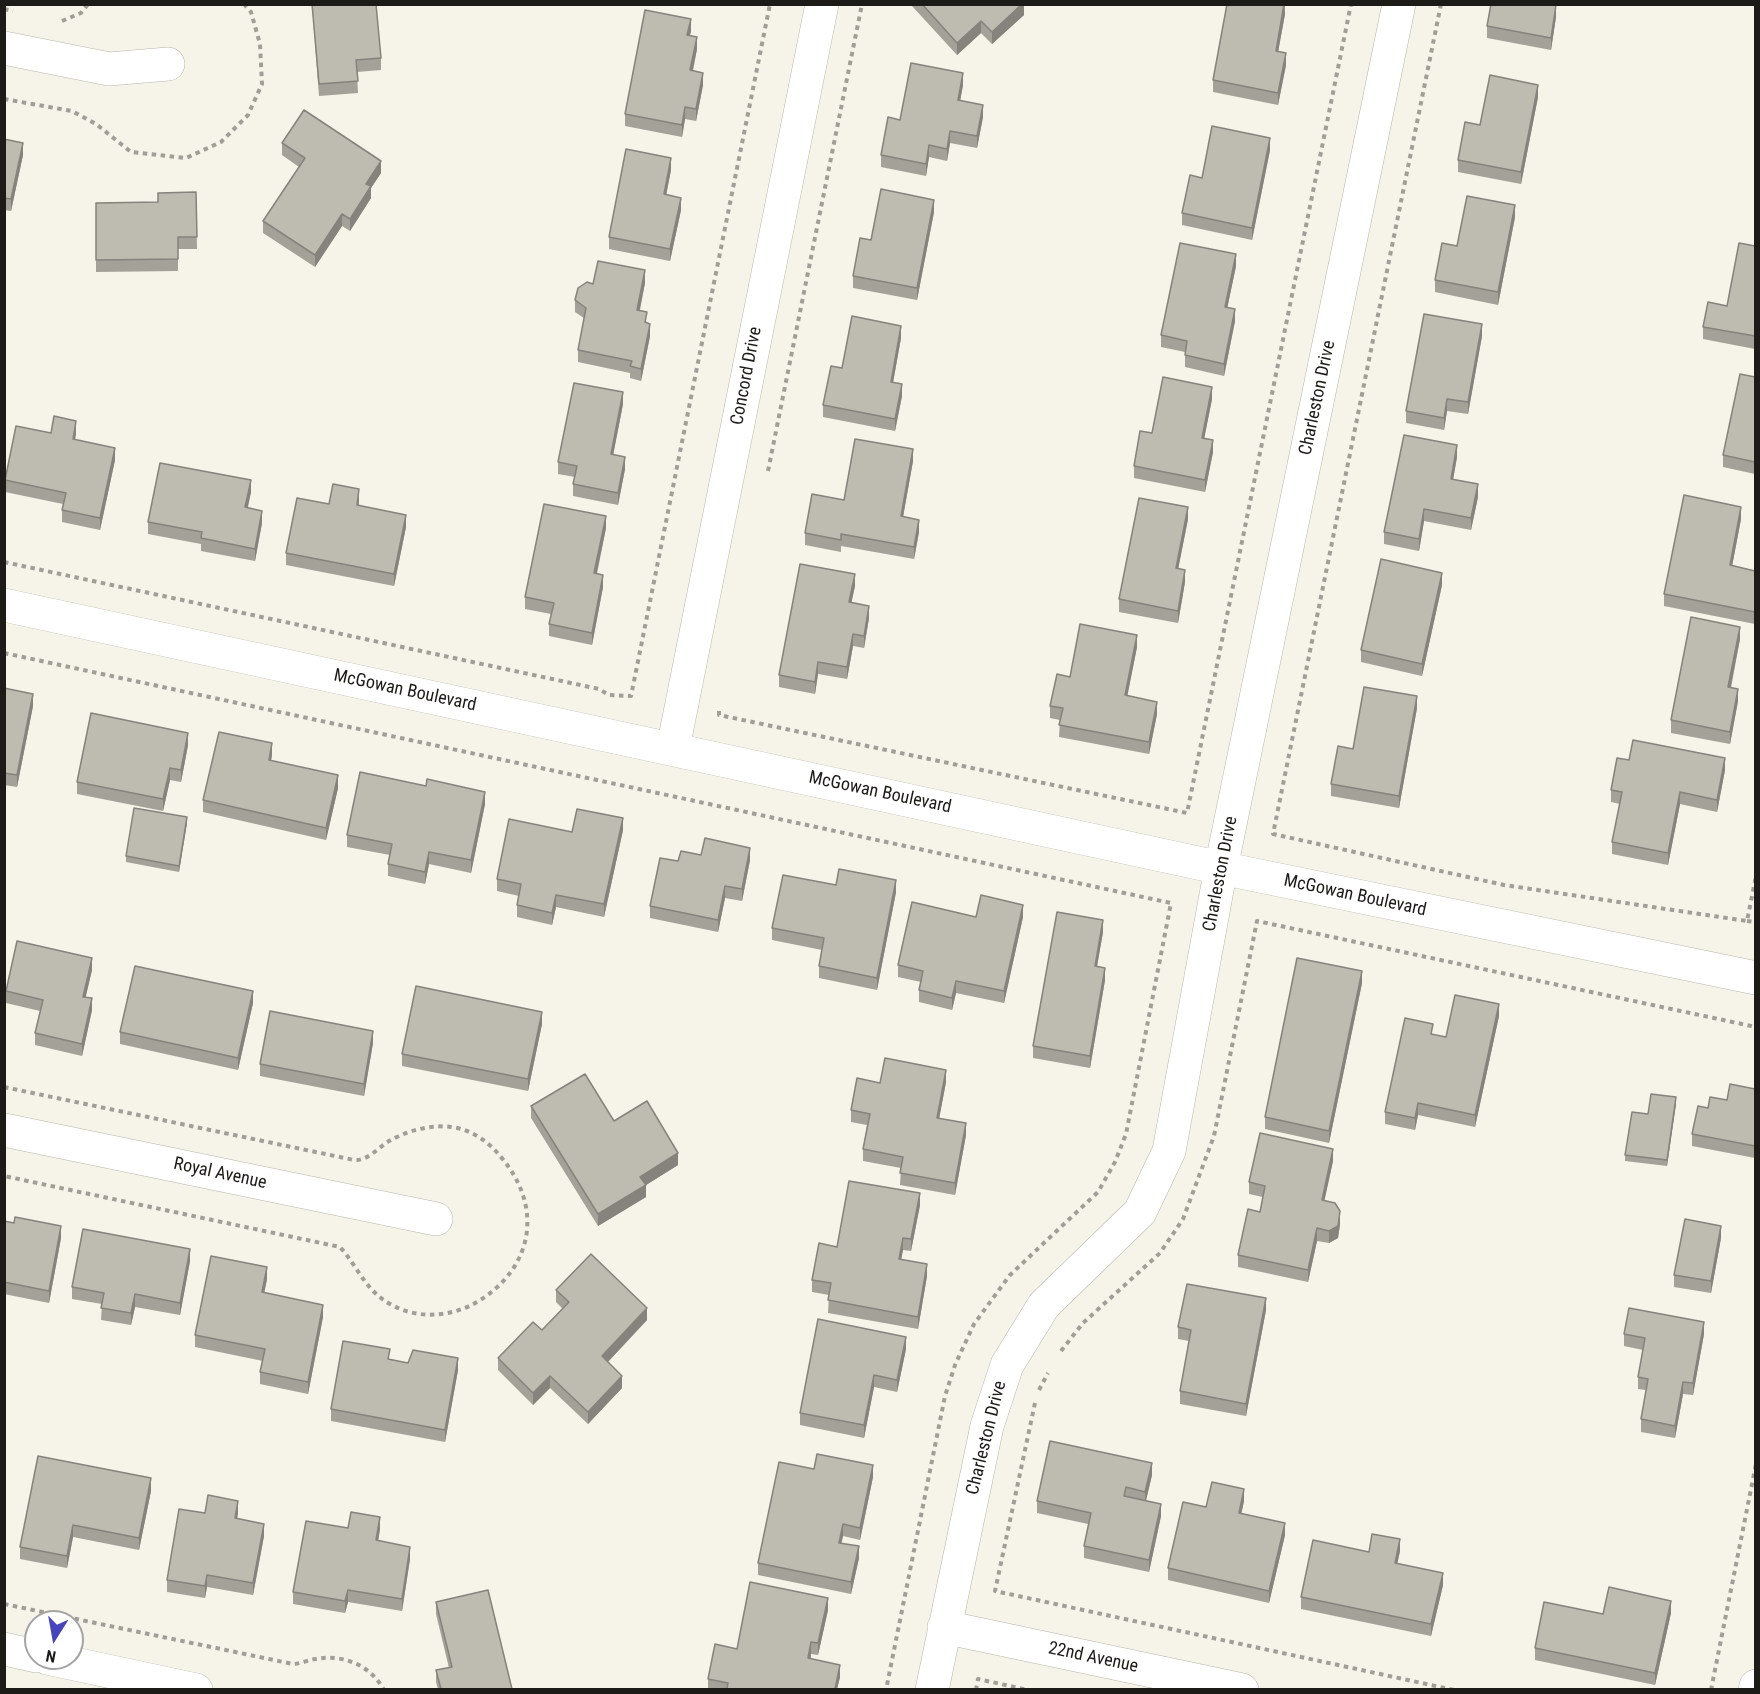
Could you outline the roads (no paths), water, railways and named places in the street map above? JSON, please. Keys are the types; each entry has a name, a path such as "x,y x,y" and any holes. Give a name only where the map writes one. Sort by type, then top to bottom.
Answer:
{"street":[{"name":"Concord Drive","path":"673,748 822,4"},
{"name":"Charleston Drive","path":"932,1689 987,1426 1007,1365 1044,1305 1140,1212 1169,1151 1221,868 1399,4"},
{"path":"4,48 110,69 168,64"},
{"name":"McGowan Boulevard","path":"4,605 1221,868 1755,978"},
{"name":"Royal Avenue","path":"4,1130 436,1219"},
{"name":"22nd Avenue","path":"944,1627 1242,1689"},
{"path":"4,1649 24,1653"},
{"path":"84,1666 196,1689"}]}
